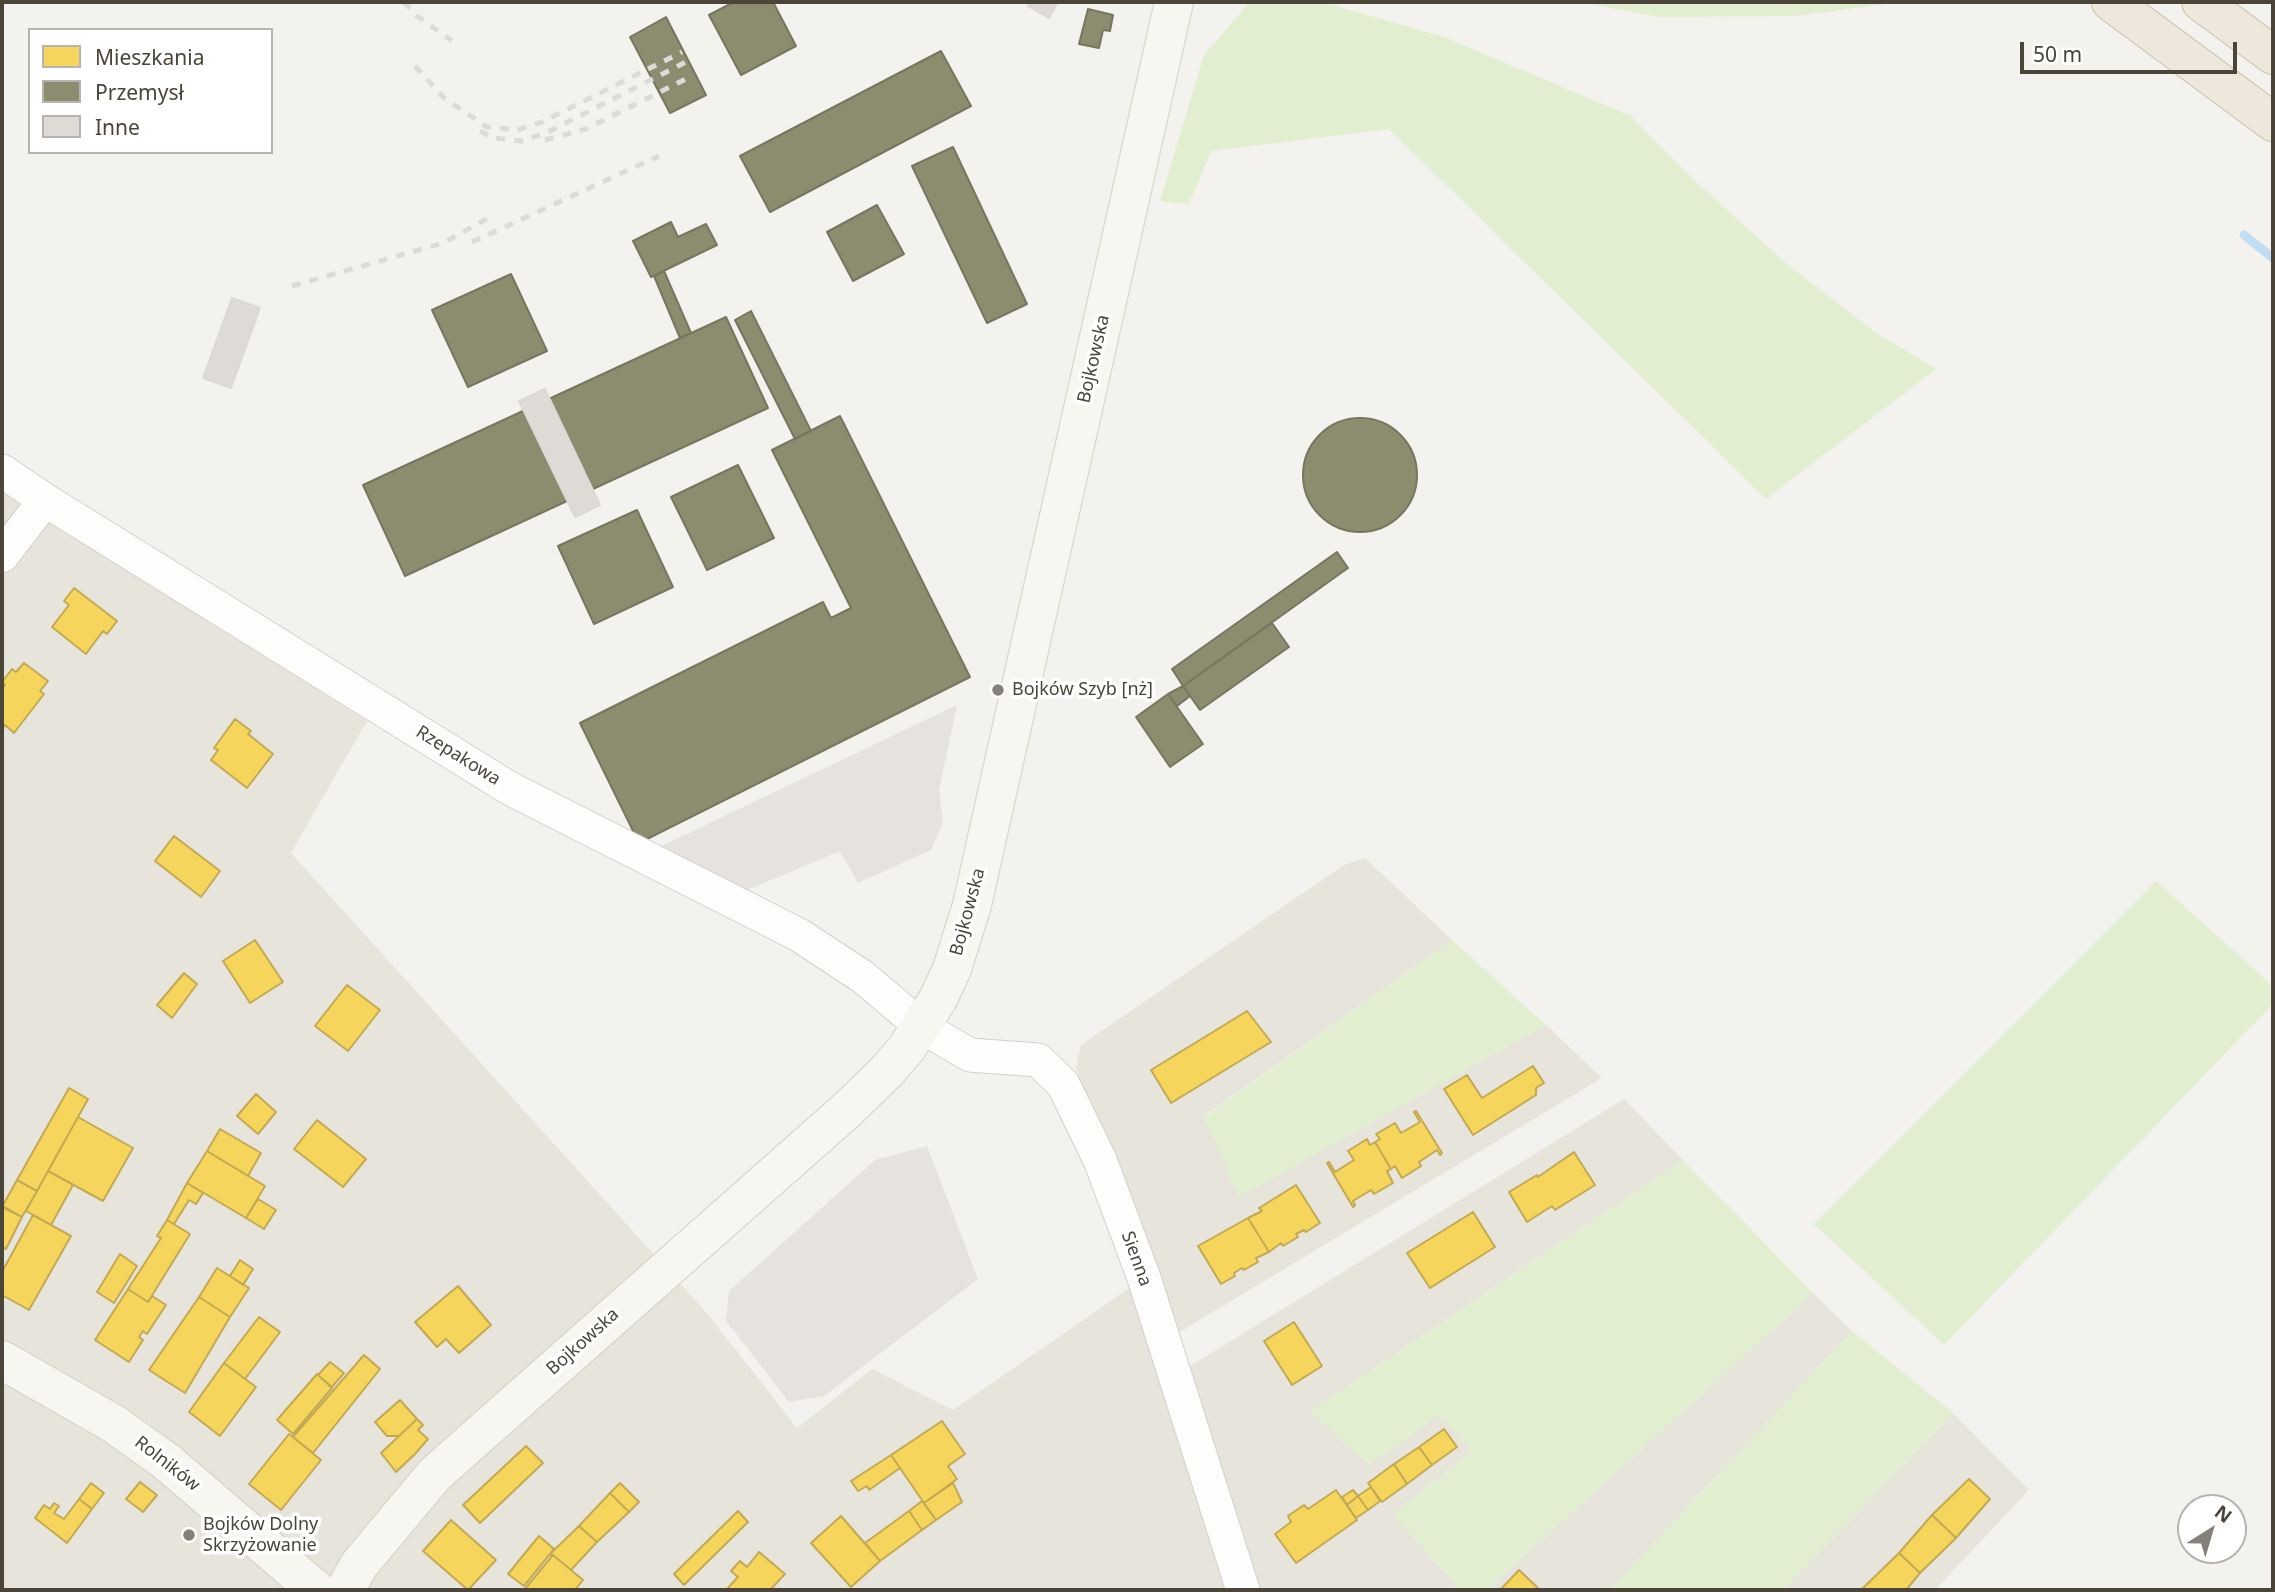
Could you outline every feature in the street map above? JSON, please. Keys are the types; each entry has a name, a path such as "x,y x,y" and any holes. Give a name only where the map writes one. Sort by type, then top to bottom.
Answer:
{"highway":[{"path":"2111,2 2272,121"},
{"path":"2201,2 2273,55"}],"street":[{"name":"Bojkowska","path":"345,1590 359,1565 435,1474 848,1109 887,1071 922,1027 952,969 972,905 1174,2"},
{"name":"Rzepakowa","path":"2,471 509,788 799,935 863,977 922,1027"},
{"path":"2,556 45,500"},
{"name":"Sienna","path":"922,1027 970,1055 1038,1060 1063,1084 1100,1160 1144,1278 1243,1590"},
{"name":"Rolników","path":"2,1360 114,1424 167,1462 316,1590"}],"shaded area":[{"path":"2,491 367,721 291,853 706,1312 797,1428 872,1369 953,1410 1144,1278 1243,1590 2,1590"},
{"path":"957,705 939,790 943,823 931,850 858,883 840,851 745,891 653,850"},
{"path":"1365,858 1452,940 1204,1116 1240,1196 1546,1025 1602,1078 1176,1334 1076,1068 1081,1045 1344,865"},
{"path":"1624,1099 1683,1160 1310,1411 1369,1465 1439,1415 1472,1451 1393,1514 1460,1590 1254,1590 1187,1368"},
{"path":"927,1146 978,1279 824,1396 789,1402 726,1321 729,1291 875,1160"},
{"path":"1813,1293 1852,1331 1610,1590 1487,1590"},
{"path":"1953,1413 2029,1490 1935,1590 1783,1590"}],"green space":[{"path":"1250,2 1322,2 1444,37 1631,116 1694,180 1787,264 1876,333 1936,369 1766,499 1389,129 1211,151 1189,204 1160,201 1204,55"},
{"path":"1581,2 1900,2 1796,16 1658,17"},
{"path":"2156,881 2273,986 2273,1004 1944,1345 1814,1224"},
{"path":"1452,940 1546,1025 1239,1197 1204,1117"},
{"path":"1683,1160 1813,1293 1487,1590 1460,1590 1393,1514 1472,1451 1439,1415 1369,1465 1310,1411"},
{"path":"1852,1331 1953,1413 1783,1590 1610,1590"}],"building: Mieszkania":[{"path":"74,588 117,621 107,634 103,631 86,654 52,627 69,605 64,601"},
{"path":"24,663 48,681 40,691 44,694 14,733 5,725 2,729 2,689 5,685 2,682 12,669 16,672"},
{"path":"235,719 251,731 248,734 273,754 247,788 211,760 218,750 214,748"},
{"path":"174,836 220,871 201,897 155,861"},
{"path":"255,940 283,982 250,1003 223,961"},
{"path":"184,973 197,984 172,1018 157,1005"},
{"path":"347,985 380,1010 348,1051 315,1026"},
{"path":"1247,1011 1271,1042 1171,1103 1151,1070"},
{"path":"1533,1066 1544,1083 1536,1088 1536,1095 1473,1135 1444,1089 1467,1075 1482,1098"},
{"path":"69,1088 88,1099 37,1191 17,1180"},
{"path":"256,1094 276,1112 258,1134 237,1116"},
{"path":"1416,1111 1442,1153 1440,1155 1437,1150 1419,1162 1421,1166 1402,1178 1395,1166 1391,1169 1375,1142 1380,1139 1376,1134 1395,1123 1401,1133 1420,1122 1414,1112"},
{"path":"78,1117 133,1148 103,1201 48,1171"},
{"path":"317,1120 366,1159 343,1187 294,1149"},
{"path":"220,1129 261,1153 248,1176 207,1151"},
{"path":"1367,1139 1370,1145 1375,1142 1391,1169 1387,1171 1393,1183 1374,1194 1371,1190 1353,1201 1353,1207 1327,1163 1329,1162 1335,1172 1354,1160 1348,1151"},
{"path":"207,1151 265,1186 246,1218 187,1183"},
{"path":"1574,1152 1595,1185 1555,1210 1552,1206 1527,1222 1509,1192 1537,1175 1538,1177"},
{"path":"48,1171 73,1185 51,1225 26,1211"},
{"path":"17,1180 37,1191 22,1217 2,1207"},
{"path":"187,1183 203,1193 196,1204 189,1200 174,1224 167,1220"},
{"path":"1296,1185 1320,1223 1306,1232 1304,1230 1296,1234 1298,1237 1283,1246 1281,1243 1269,1252 1248,1218 1262,1211 1259,1208"},
{"path":"258,1199 276,1210 264,1229 246,1218"},
{"path":"2,1206 22,1217 6,1249 2,1247"},
{"path":"1473,1212 1495,1247 1430,1288 1407,1253"},
{"path":"33,1215 71,1236 29,1310 2,1295 2,1272"},
{"path":"1248,1218 1269,1252 1256,1258 1258,1262 1244,1270 1242,1268 1234,1273 1235,1276 1221,1284 1198,1246"},
{"path":"167,1220 190,1234 148,1302 128,1289 161,1238 157,1236"},
{"path":"120,1254 137,1266 114,1303 97,1292"},
{"path":"240,1260 253,1269 243,1285 230,1276"},
{"path":"217,1268 249,1288 230,1317 199,1297"},
{"path":"458,1286 491,1325 459,1353 446,1339 437,1347 415,1322"},
{"path":"128,1289 148,1302 152,1296 166,1305 147,1334 143,1331 139,1337 143,1340 129,1362 95,1340"},
{"path":"199,1297 230,1317 185,1393 149,1370"},
{"path":"259,1317 280,1332 245,1379 224,1363"},
{"path":"1294,1322 1322,1366 1292,1385 1264,1341"},
{"path":"364,1355 380,1369 313,1453 293,1437"},
{"path":"330,1362 344,1373 332,1387 318,1375"},
{"path":"224,1363 256,1387 220,1436 189,1412"},
{"path":"317,1374 332,1388 293,1434 277,1420"},
{"path":"400,1400 417,1419 399,1436 387,1436 375,1422"},
{"path":"417,1419 423,1425 418,1430 428,1439 396,1472 381,1453"},
{"path":"942,1421 965,1454 948,1466 957,1479 924,1503 891,1455"},
{"path":"1444,1429 1457,1447 1432,1465 1419,1447"},
{"path":"289,1434 321,1460 281,1510 249,1484"},
{"path":"526,1446 543,1463 480,1523 463,1505"},
{"path":"1419,1447 1432,1465 1407,1484 1394,1464"},
{"path":"891,1455 900,1468 869,1490 867,1486 858,1491 851,1481"},
{"path":"1394,1464 1407,1484 1382,1502 1368,1483"},
{"path":"1969,1479 1990,1499 1956,1538 1932,1515"},
{"path":"140,1482 157,1495 143,1512 126,1499"},
{"path":"91,1483 104,1493 92,1509 79,1499"},
{"path":"620,1483 639,1502 629,1512 610,1493"},
{"path":"953,1483 962,1502 936,1520 924,1503"},
{"path":"1371,1487 1380,1501 1368,1510 1358,1496"},
{"path":"1336,1490 1357,1520 1296,1563 1275,1534 1291,1522 1288,1516 1304,1505 1308,1509"},
{"path":"1353,1490 1358,1496 1347,1505 1342,1497"},
{"path":"610,1493 629,1512 597,1542 579,1526"},
{"path":"1358,1496 1368,1510 1356,1518 1347,1505"},
{"path":"79,1499 92,1509 67,1543 35,1518 44,1505 50,1509 54,1503 59,1506 54,1513 64,1519"},
{"path":"922,1501 936,1520 922,1530 909,1511"},
{"path":"738,1511 748,1522 684,1585 674,1574"},
{"path":"909,1511 922,1530 880,1561 865,1543"},
{"path":"1932,1515 1956,1538 1920,1573 1899,1553"},
{"path":"841,1516 880,1561 851,1587 811,1543"},
{"path":"451,1520 496,1560 468,1590 423,1551"},
{"path":"579,1526 597,1542 571,1570 553,1555 549,1555"},
{"path":"539,1536 554,1549 524,1586 508,1574"},
{"path":"759,1552 785,1574 770,1590 726,1590 738,1577 731,1571 740,1561 747,1567"},
{"path":"1899,1553 1920,1573 1906,1590 1862,1589"},
{"path":"553,1555 583,1580 575,1590 524,1590"},
{"path":"1519,1570 1540,1590 1500,1590"}],"building: Przemysł":[{"path":"734,2 773,2 796,46 741,75 709,15"},
{"path":"1088,9 1113,15 1110,31 1103,30 1099,48 1079,44"},
{"path":"666,17 706,95 670,113 630,37"},
{"path":"941,51 971,106 770,212 740,156"},
{"path":"953,147 1027,304 987,323 912,166"},
{"path":"877,205 904,254 853,281 827,232"},
{"path":"671,222 678,237 706,224 717,245 651,277 633,241"},
{"path":"664,271 691,333 680,338 654,276"},
{"path":"511,274 547,351 468,387 432,310"},
{"path":"751,311 811,431 795,439 735,320"},
{"path":"726,317 768,408 405,576 363,485"},
{"path":"840,416 970,677 639,843 580,723 823,602 831,618 851,608 772,450"},
{"path":"1360,418 1382,423 1400,435 1412,453 1417,475 1412,497 1400,515 1382,527 1360,532 1338,527 1320,515 1308,497 1303,475 1308,453 1320,435 1338,423"},
{"path":"738,465 774,538 707,570 671,497"},
{"path":"637,510 673,587 594,624 558,546"},
{"path":"1337,552 1348,568 1183,686 1172,669"},
{"path":"1272,623 1289,647 1200,710 1183,686"},
{"path":"1183,686 1190,696 1177,706 1168,694"},
{"path":"1168,694 1203,744 1170,767 1136,717"}],"building: Inne":[{"path":"1030,2 1058,2 1049,18 1028,6"},
{"path":"232,298 260,308 231,388 203,378"},
{"path":"545,389 600,505 575,517 519,401"}],"waterway":[{"path":"2244,235 2273,258"}],"railway":[{"path":"404,2 417,16 452,41"},
{"path":"415,66 444,98 487,127 517,130 542,122 682,52"},
{"path":"480,131 493,138 521,141 546,133 686,62"},
{"path":"545,140 586,129 692,76"},
{"path":"472,242 659,156"},
{"path":"292,286 443,243 490,217"}],"place":[{"name":"Bojków Szyb [nż]","path":"998,690"},
{"name":"Bojków Dolny Skrzyżowanie","path":"189,1535"}]}
